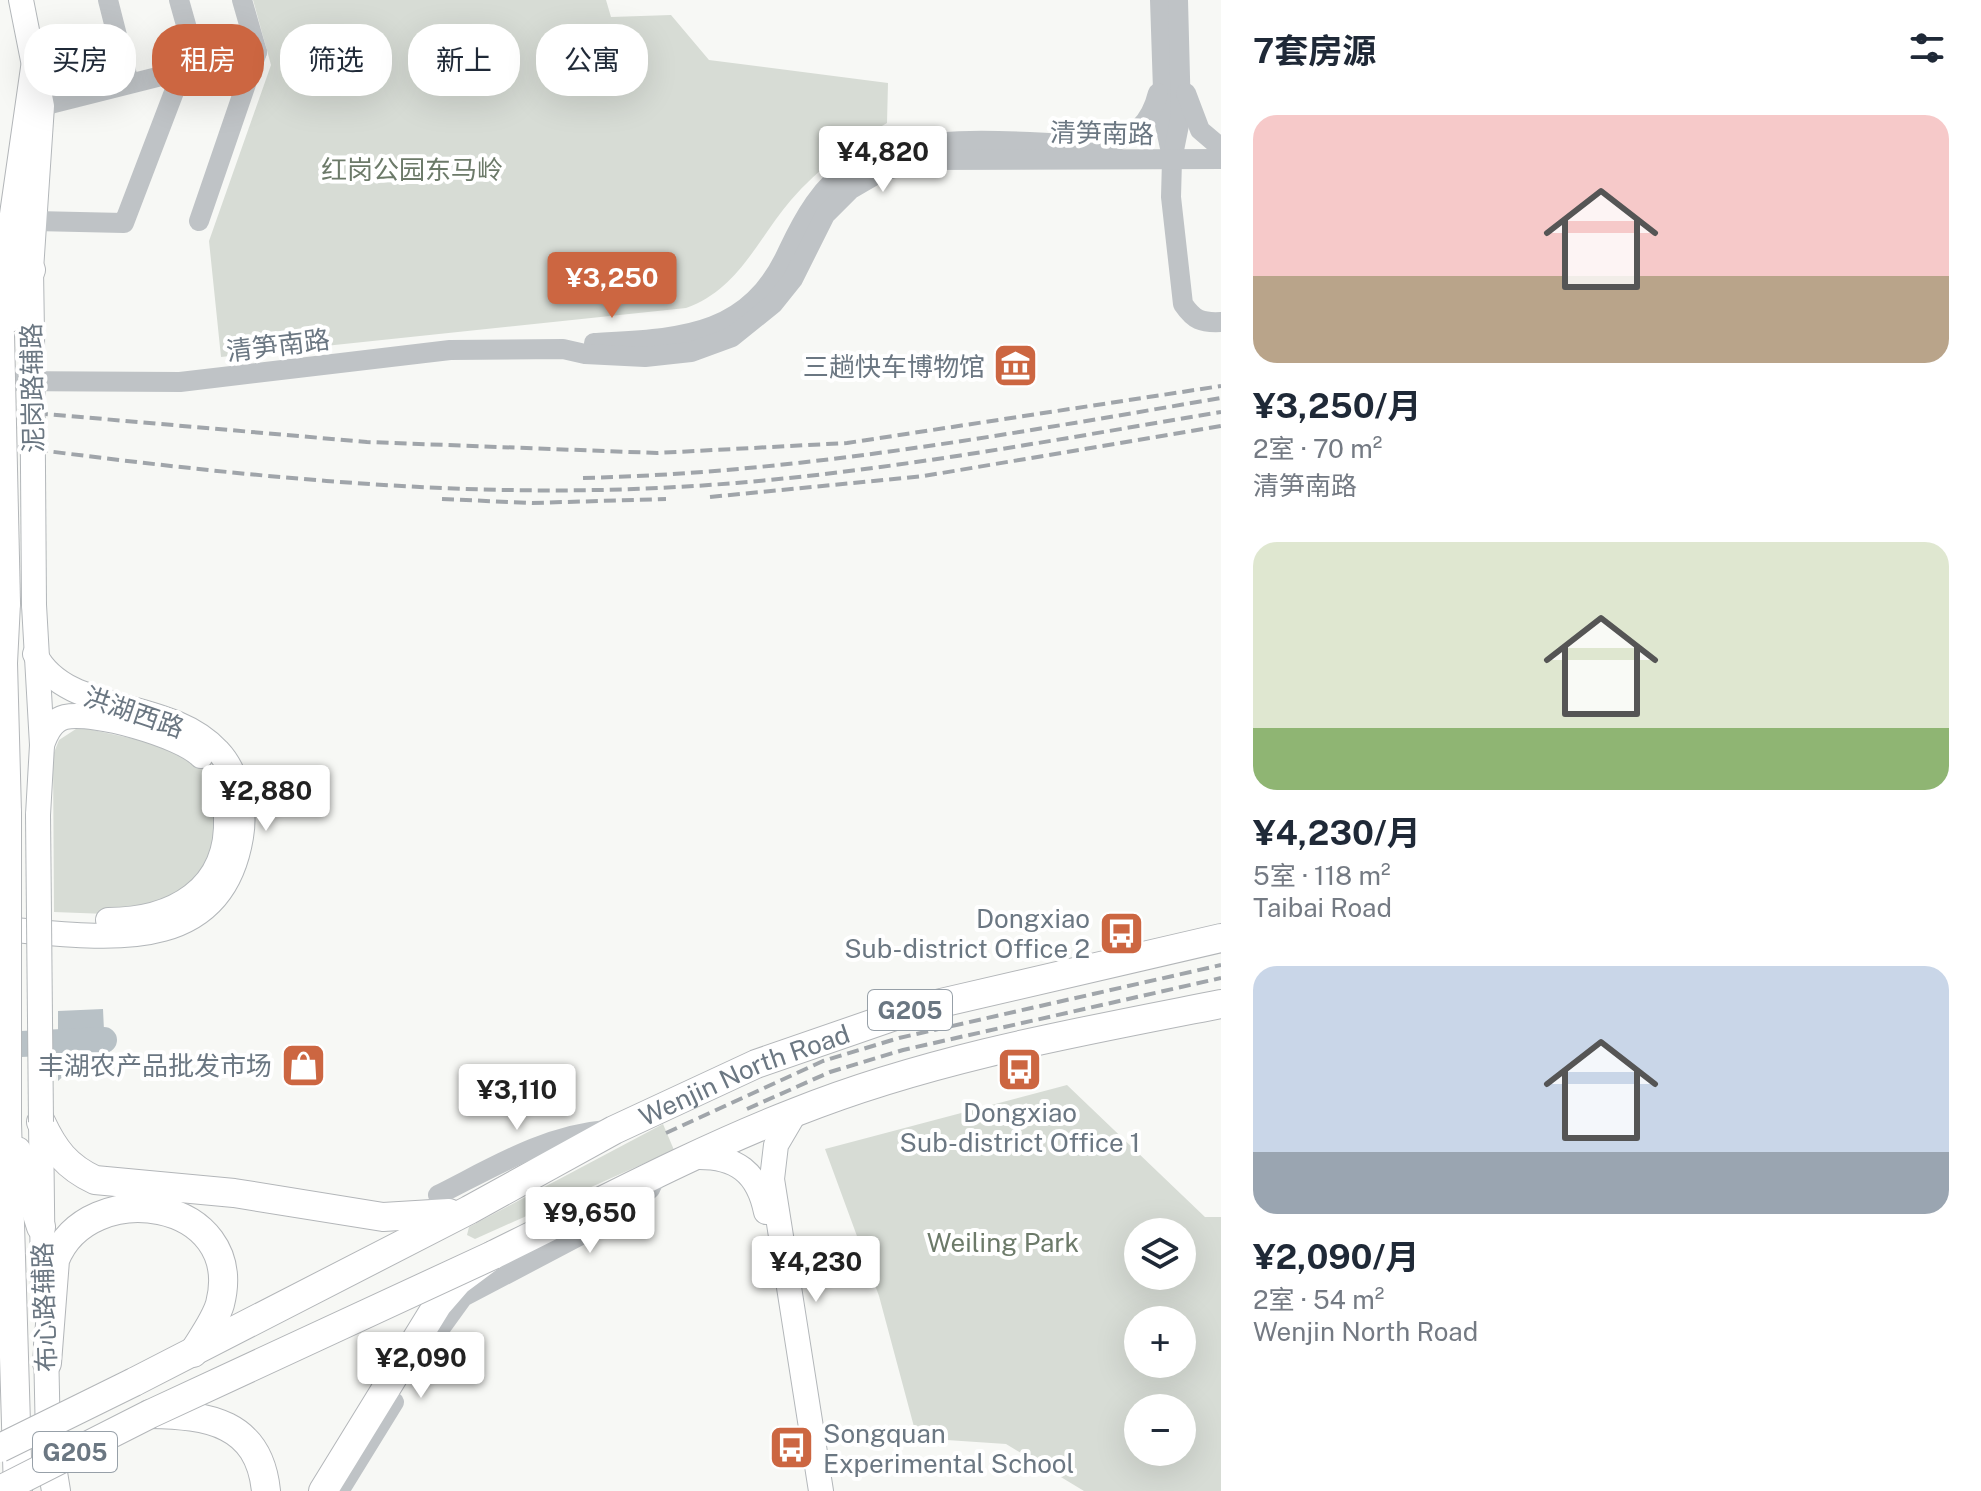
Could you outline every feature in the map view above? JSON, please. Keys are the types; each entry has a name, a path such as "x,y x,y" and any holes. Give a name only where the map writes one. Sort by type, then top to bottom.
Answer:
{"highway":[{"path":"1,305 31,96"},
{"path":"0,334 31,270"},
{"path":"0,290 0,334 20,604 3,663 7,813 7,1123 18,1491"},
{"name":"Wenjin North Road","path":"0,1448 193,1353 469,1210 614,1130 756,1064 854,1028 956,998 1221,938"},
{"name":"G205","path":"0,1490 150,1414 796,1111 941,1066 1221,1004"},
{"path":"41,1122 59,1156 95,1180 234,1193 383,1217 469,1210"},
{"path":"7,1123 41,1227"},
{"path":"47,1363 55,1260 61,1245 89,1218 139,1210 164,1211 191,1220 209,1236 220,1258 223,1281 219,1306 193,1353"},
{"path":"323,1491 421,1328 458,1281 493,1255"},
{"path":"150,1414 199,1416 228,1426 252,1449 264,1473 266,1491"},
{"path":"48,1442 56,1491"}],"main road":[{"name":"泥岗路辅路","path":"21,0 26,24"},
{"name":"泥岗路辅路","path":"38,778 20,658 20,604 40,96"},
{"name":"泥岗路辅路","path":"20,604 35,654 42,745 38,778 41,1122"},
{"path":"0,929 92,935 148,935 166,931 185,922 218,895 237,858 242,831 241,804 231,771 220,752 204,738 150,713 66,688 42,669 35,654"},
{"path":"0,912 103,920 157,915 176,909 195,894 211,875 222,850 226,802 219,779 196,751 135,728 75,717 62,717 53,724 42,745"},
{"path":"796,1111 776,1145 772,1179 821,1491"},
{"name":"布心路辅路","path":"41,1122 48,1491"},
{"path":"696,1157 723,1158 741,1165 754,1179 762,1198 807,1491"}],"street":[{"path":"108,0 114,24"},
{"path":"179,0 186,24"},
{"path":"242,0 249,24"},
{"path":"1160,0 1181,115 1172,160 1171,197 1183,304 1193,319 1203,323 1221,322"},
{"path":"1104,146 1125,139 1146,124 1155,108 1171,69 1178,0"},
{"path":"1171,69 1203,135 1221,148"},
{"path":"42,106 80,96"},
{"path":"35,221 124,223 172,96"},
{"path":"199,221 242,96"},
{"name":"清笋南路","path":"0,381 180,382 450,350 563,349 692,335 737,314 772,279 802,221 825,191 850,167 878,154 931,144 1049,142 1133,148 1172,160"},
{"name":"清笋南路","path":"563,349 585,354 671,355 691,352 732,337 764,313 785,289 833,205 860,181 902,163 1028,157 1172,160"},
{"path":"1172,160 1221,159"},
{"path":"438,1195 554,1139 578,1132 614,1130"},
{"path":"339,1491 435,1336 463,1297 621,1214 650,1189 656,1176"}],"green space":[{"name":"红岗公园东马岭","path":"253,0 606,0 611,17 671,15 709,60 888,83 887,123 848,148 812,178 791,200 733,276 704,300 686,308 221,357 209,241 260,96 264,96 264,85 271,65 264,40 264,24 260,24"},
{"path":"79,727 167,746 197,763 212,779 219,800 221,822 216,846 189,891 133,915 54,912 53,755 59,740"},
{"name":"Weiling Park","path":"1067,1085 1205,1217 1221,1217 1221,1491 1084,1491 1006,1444 917,1438 879,1296 825,1149"},
{"path":"663,1124 674,1150 475,1239 467,1235 469,1227"}],"shaded area":[{"path":"103,1009 105,1052 71,1069 58,1081 58,1011"}],"waterway":[{"path":"0,1045 104,1040"}],"railway":[{"path":"0,410 367,442 657,453 847,443 1221,386"},
{"path":"583,478 744,468 903,450 1221,398"},
{"path":"0,445 168,466 337,482 507,490 592,490 746,482 882,467 1221,412"},
{"path":"710,497 924,476 1221,426"},
{"path":"442,499 532,503 666,499"},
{"path":"666,1133 823,1061 899,1038 1221,965"},
{"path":"747,1109 830,1072 903,1050 1221,978"}],"place":[{"name":"三趟快车博物馆","path":"1016,366"},
{"name":"Dongxiao Sub-district Office 2","path":"1121,933"},
{"name":"丰湖农产品批发市场","path":"303,1065"},
{"name":"Dongxiao Sub-district Office 1","path":"1020,1069"},
{"name":"Songquan Experimental School","path":"792,1448"}]}
